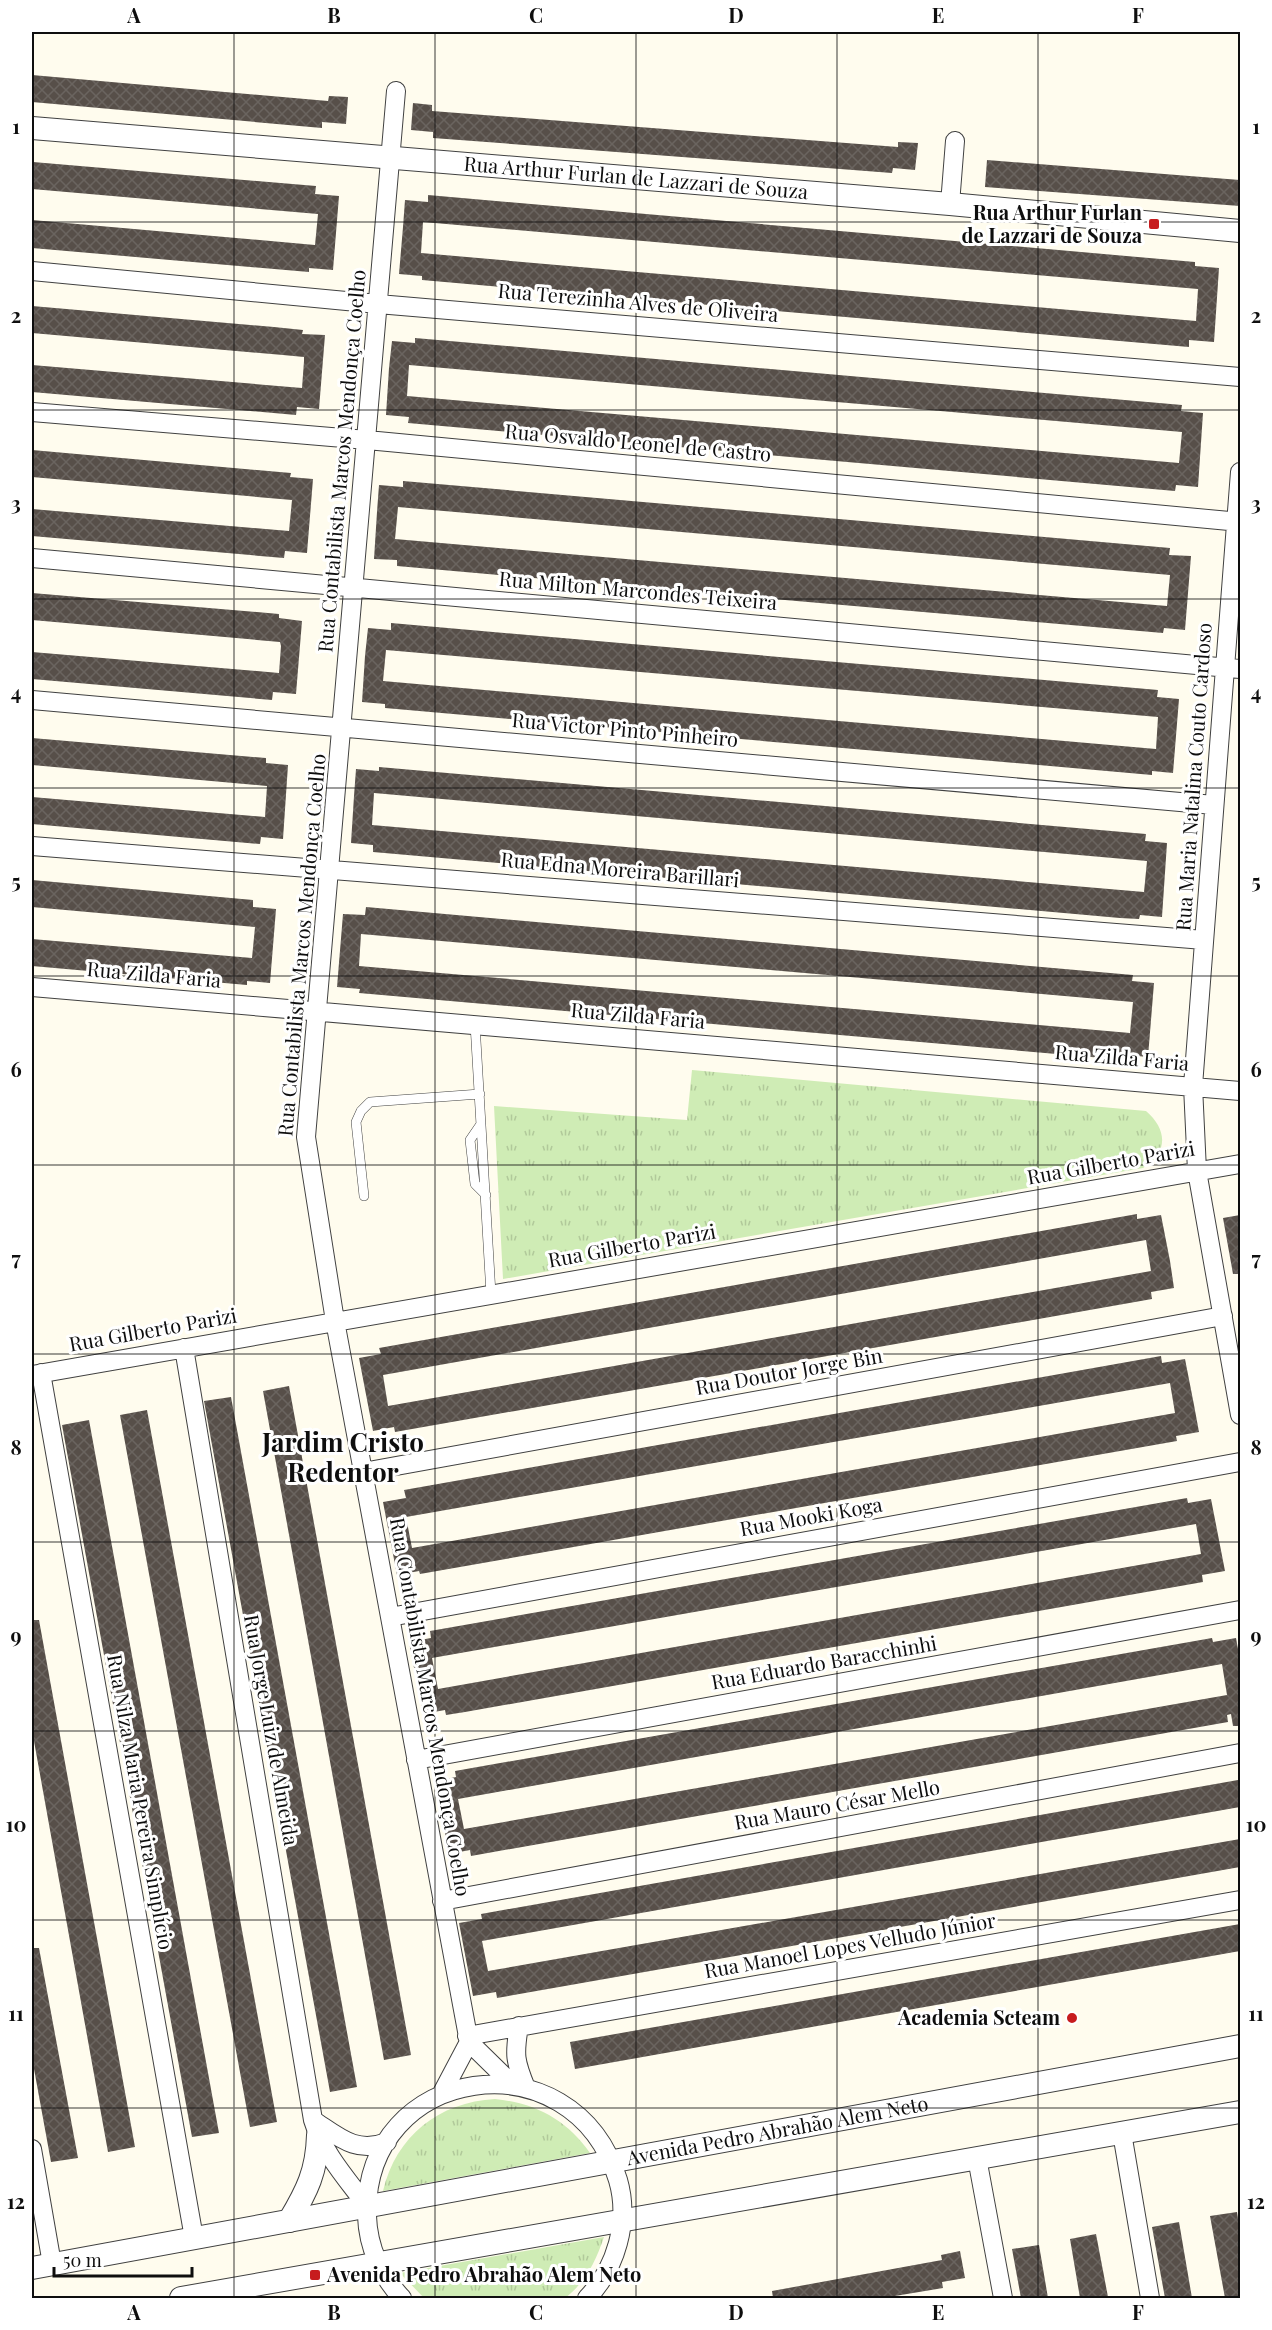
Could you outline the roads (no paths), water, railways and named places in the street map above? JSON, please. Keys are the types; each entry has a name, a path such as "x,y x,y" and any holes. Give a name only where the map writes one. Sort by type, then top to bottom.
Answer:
{"street":[{"name":"Rua Contabilista Marcos Mendonça Coelho","path":"396,91 306,1137 335,1321 468,2039"},
{"name":"Rua Arthur Furlan de Lazzari de Souza","path":"32,128 950,204 1240,231"},
{"path":"950,204 955,141"},
{"name":"Rua Terezinha Alves de Oliveira","path":"32,271 378,304 1240,377"},
{"name":"Rua Osvaldo Leonel de Castro","path":"32,412 367,440 1239,522"},
{"name":"Rua Maria Natalina Couto Cardoso","path":"1240,472 1233,668 1214,805 1193,1086 1197,1171 1240,1414"},
{"name":"Rua Milton Marcondes Teixeira","path":"32,558 1233,668"},
{"name":"Rua Victor Pinto Pinheiro","path":"32,700 1214,805"},
{"name":"Rua Edna Moreira Barillari","path":"32,846 1204,940"},
{"name":"Rua Zilda Faria","path":"32,987 1240,1091"},
{"name":"Rua Gilberto Parizi","path":"36,1374 1240,1164"},
{"name":"Rua Doutor Jorge Bin","path":"363,1472 1223,1316"},
{"name":"Rua Jorge Luiz de Almeida","path":"184,1348 316,2128 331,2158 367,2206"},
{"name":"Rua Nilza Maria Pereira Simplício","path":"36,1374 194,2238"},
{"name":"Rua Mooki Koga","path":"390,1617 1240,1462"},
{"name":"Rua Eduardo Baracchinhi","path":"416,1760 1240,1610"},
{"name":"Rua Mauro César Mello","path":"442,1901 1240,1753"},
{"name":"Rua Manoel Lopes Velludo Júnior","path":"468,2039 519,2026 1240,1900"},
{"path":"519,2026 515,2062 520,2087"},
{"path":"441,2095 468,2039 520,2087"},
{"name":"Avenida Pedro Abrahão Alem Neto","path":"42,2266 1240,2046"},
{"path":"402,2298 378,2264 368,2229 367,2206 372,2175 387,2142 411,2114 441,2095 477,2085 495,2084 520,2087 550,2097 582,2119 594,2133 612,2162 620,2191 621,2221 613,2259 604,2277 587,2298"},
{"path":"181,2298 1240,2112"},
{"path":"290,2221 308,2189 318,2154 316,2128 363,2147 373,2148 387,2142"},
{"path":"1122,2133 1150,2298"},
{"path":"32,2149 42,2266"},
{"path":"977,2158 1003,2298"}],"lane":[{"path":"475,1024 491,1294"},
{"path":"364,1196 356,1122 370,1102 480,1094"}],"place":[{"name":"Rua Arthur Furlan de Lazzari de Souza","path":"1154,224"},
{"name":"Academia Scteam","path":"1072,2018"},
{"name":"Avenida Pedro Abrahão Alem Neto","path":"315,2275"}],"district":[{"name":"Jardim Cristo Redentor","path":"343,1458"}]}
